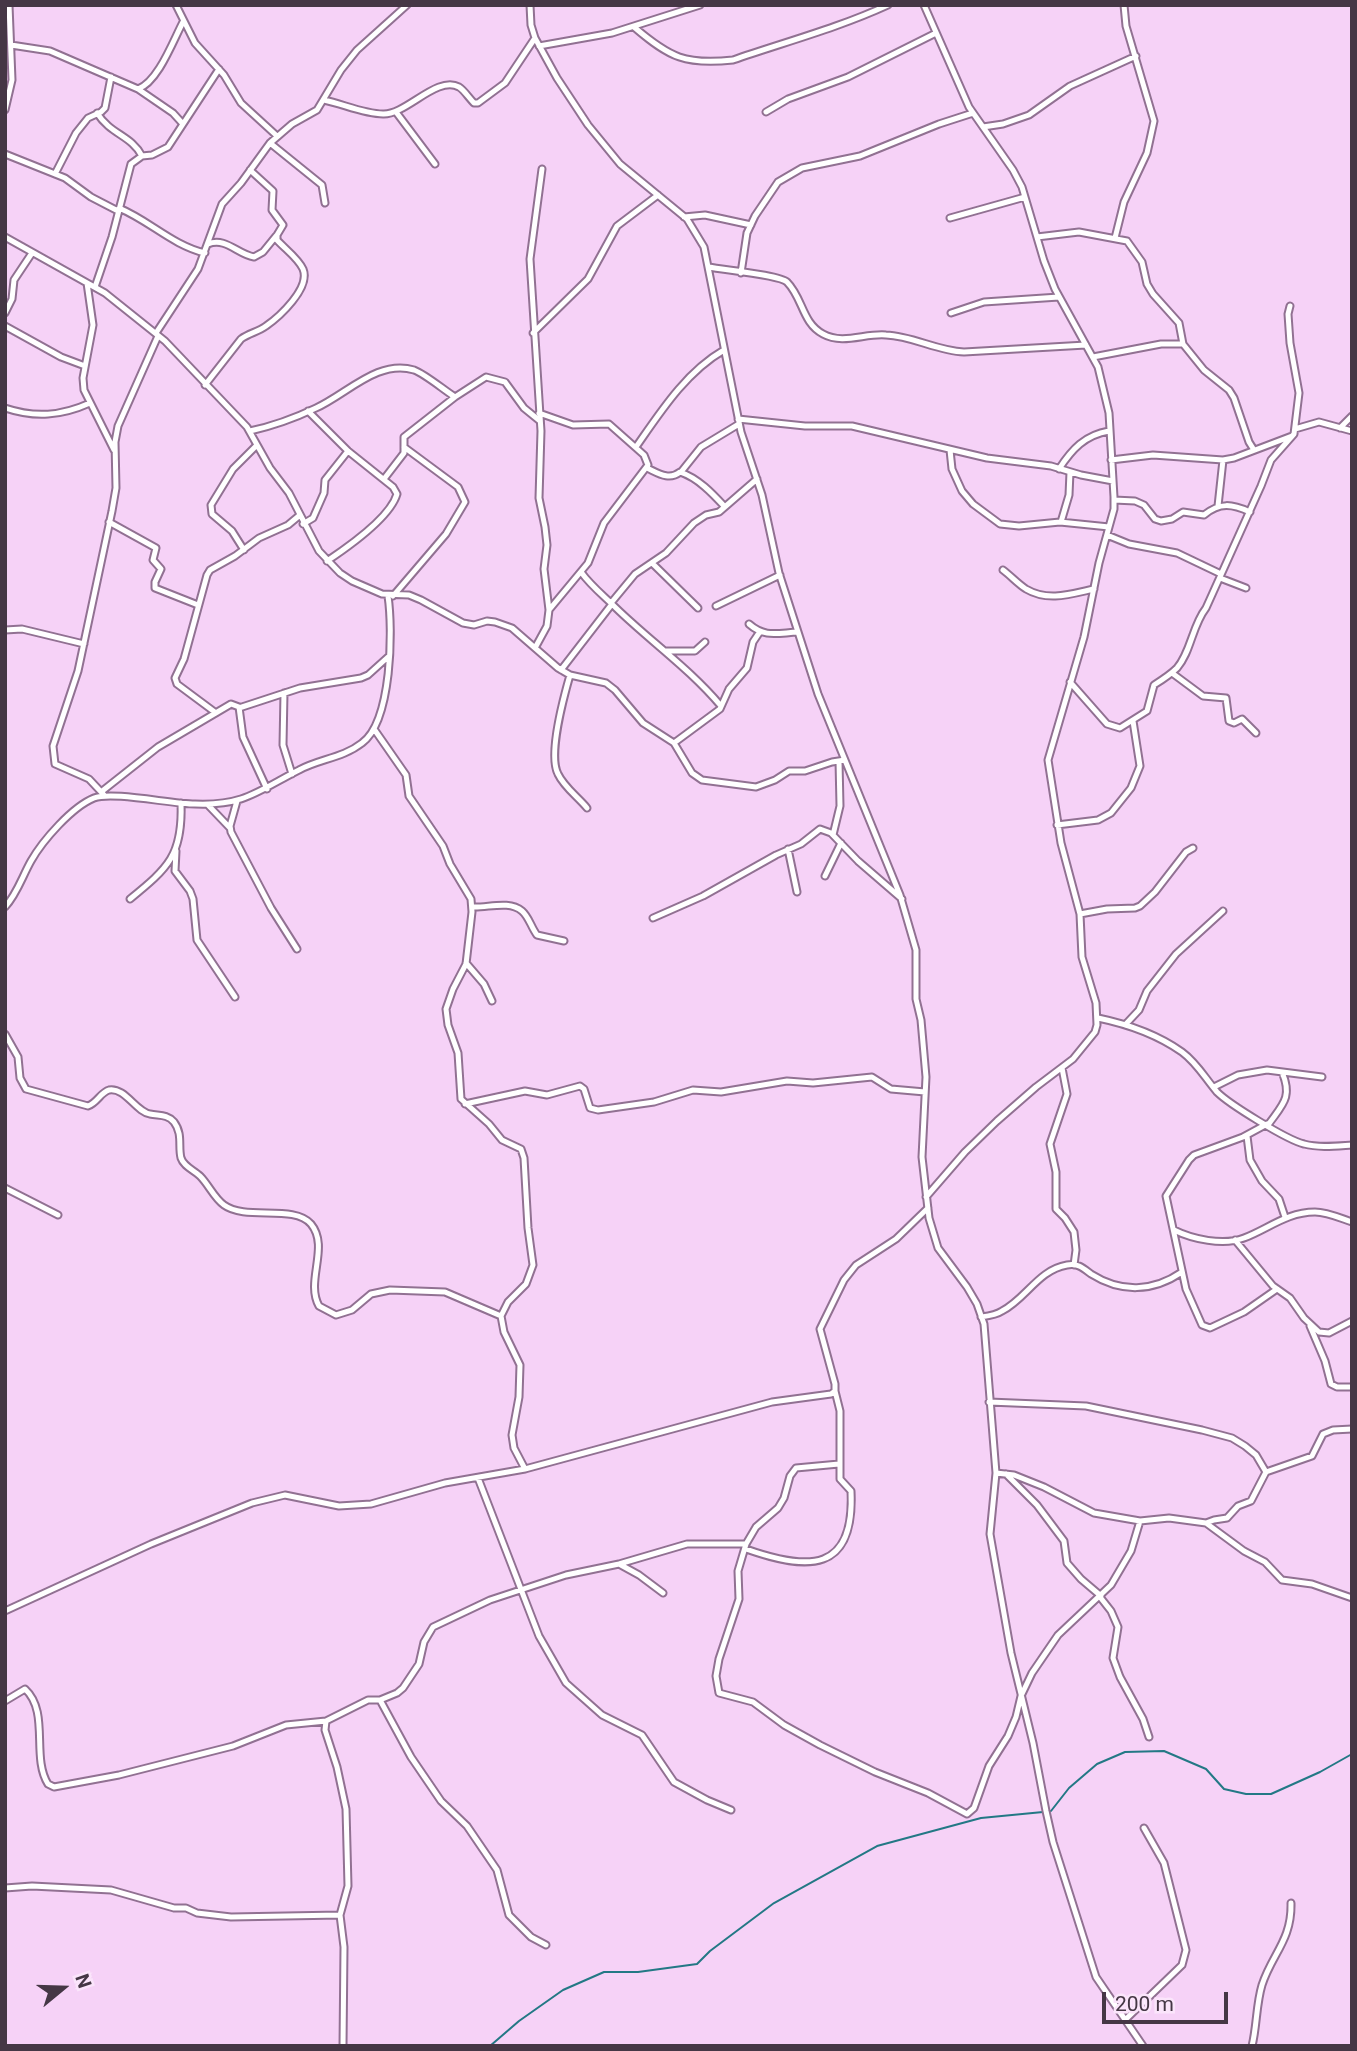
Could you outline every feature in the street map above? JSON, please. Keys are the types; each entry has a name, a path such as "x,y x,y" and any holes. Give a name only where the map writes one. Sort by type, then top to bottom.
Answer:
{"street":[{"path":"5,110 12,80 9,5"},
{"path":"176,5 195,43 219,69 241,103 277,136"},
{"path":"530,5 535,38 557,78 600,141 620,164 684,217 698,234 709,267 739,421 757,479 780,575 842,760 902,899 916,950 916,988 924,1052 922,1157 926,1197 938,1248 967,1287 981,1317 986,1346 996,1473 990,1534 1021,1696 1052,1842 1071,1894 1082,1939 1096,1977 1143,2046"},
{"path":"667,5 672,14"},
{"path":"540,46 634,27 700,5"},
{"path":"634,27 677,58 722,61 733,60 808,36 888,5"},
{"path":"925,5 958,86 973,113 1013,170 1025,197 1044,261 1059,296 1101,376 1106,398 1114,499 1084,637 1048,760 1057,825 1080,914 1082,957 1096,1003 1098,1018 1095,1032 1073,1059 1036,1087 979,1138 926,1197"},
{"path":"1115,237 1124,202 1147,153 1154,121 1126,26 1124,5"},
{"path":"404,6 357,50 341,70 317,110 277,136 222,204 216,214 198,269 157,334 118,426 115,452 116,488 78,670 52,754 55,764 89,779 103,794 207,804 237,801 267,789 314,763 351,751 371,736 385,696 390,596 446,534 465,502 465,497 457,487 404,447"},
{"path":"138,89 157,71 183,22"},
{"path":"766,112 788,99 848,77 936,33"},
{"path":"324,100 384,114 396,112 434,89 453,85 460,88 474,103 480,102 505,83 535,38"},
{"path":"11,45 50,51 138,89 173,113 183,124"},
{"path":"983,127 1003,124 1029,115 1070,86 1136,57"},
{"path":"95,287 112,237 131,164 142,156 152,155 168,147 219,69"},
{"path":"55,174 76,133 88,118 105,108 111,77"},
{"path":"396,112 435,164"},
{"path":"97,113 107,127 134,144 142,156"},
{"path":"741,273 747,233 778,182 802,168 860,156 973,113"},
{"path":"270,143 322,185 325,203"},
{"path":"5,154 55,174 92,197 144,221 186,248 205,253"},
{"path":"535,648 547,626 550,610 545,582 545,527 538,498 539,382 533,333 530,259 542,169"},
{"path":"208,244 226,244 254,257 263,252 283,225 272,209 273,191 250,170"},
{"path":"533,333 588,279 617,226 658,195"},
{"path":"950,218 1025,197"},
{"path":"684,217 705,215 751,225"},
{"path":"1037,237 1067,231 1127,241 1142,262 1147,284 1153,294 1179,323 1183,344 1204,370 1229,390 1234,398 1254,450"},
{"path":"205,385 241,339 269,324 294,302 299,292 304,281 303,269 277,240 277,235"},
{"path":"5,237 95,287 157,334 250,430 289,493 315,545 327,561 352,581 390,596 409,596 421,600 463,623 474,625 486,621 512,628 561,670 570,675 606,683 623,698 643,723 674,743 692,773 702,780 756,787 789,771 805,771 842,760"},
{"path":"5,313 13,294 14,280 32,253"},
{"path":"709,267 786,281 813,327 831,338 844,340 866,335 906,337 948,351 964,352 1086,345"},
{"path":"87,283 93,325 85,366 84,390 115,452"},
{"path":"5,291 13,294"},
{"path":"951,313 984,302 1059,296"},
{"path":"1070,682 1107,724 1120,728 1148,709 1154,685 1181,663 1199,617 1250,512 1270,460 1294,432 1299,393 1290,343 1290,306"},
{"path":"5,326 61,357 85,366"},
{"path":"1093,358 1161,344 1183,344"},
{"path":"636,447 688,379 709,359 724,350"},
{"path":"250,430 273,425 309,411 374,374 390,368 416,371 455,397"},
{"path":"384,479 399,461 404,437 455,397 486,377 505,382 524,408 540,421"},
{"path":"5,408 28,414 53,415 76,410 90,403"},
{"path":"309,411 348,451 396,491 395,501 357,540 327,561"},
{"path":"539,413 573,425 609,424 648,461 647,468 607,519 588,563 550,610"},
{"path":"1340,428 1352,416"},
{"path":"647,468 669,477 681,472 701,447 739,421 852,426 987,458 1059,469 1113,481"},
{"path":"1111,460 1153,455 1223,460 1254,450 1319,422 1352,431"},
{"path":"1059,469 1083,440 1109,430"},
{"path":"244,550 232,531 212,514 211,505 233,469 257,444"},
{"path":"950,450 952,469 962,491 973,504 1000,524 1019,527 1061,522 1109,527"},
{"path":"303,524 313,518 324,493 325,480 348,451"},
{"path":"1218,506 1223,460"},
{"path":"681,472 702,484 725,507"},
{"path":"1061,522 1069,495 1070,472"},
{"path":"561,670 635,574 666,553 694,523 706,515 715,514 757,479"},
{"path":"1114,499 1135,500 1144,505 1150,516 1161,521 1172,519 1183,512 1204,515 1218,506 1230,505 1250,512"},
{"path":"216,713 177,684 175,678 184,659 210,570 259,538 288,525 300,515"},
{"path":"109,522 156,548 153,560 161,569 155,588 198,605"},
{"path":"1107,536 1129,544 1177,553 1246,588"},
{"path":"652,563 698,608"},
{"path":"1003,570 1024,588 1039,595 1052,597 1094,589"},
{"path":"581,572 589,584 634,626 665,650 721,706"},
{"path":"716,606 780,575"},
{"path":"749,624 759,632 767,634 798,632"},
{"path":"5,630 22,629 84,644"},
{"path":"674,743 703,719 718,711 729,689 747,668 753,642 759,632"},
{"path":"665,650 695,651 705,642"},
{"path":"5,907 13,899 32,859 46,839 80,806 103,794 158,747 231,704 239,708 300,688 368,676 388,657"},
{"path":"1172,673 1203,696 1226,698 1229,721 1234,723 1242,719 1256,733"},
{"path":"570,675 557,731 555,767 561,780 587,808"},
{"path":"284,692 283,745 292,774"},
{"path":"239,708 243,737 267,789"},
{"path":"1057,825 1098,820 1111,813 1132,788 1140,766 1133,721"},
{"path":"374,729 406,775 409,796 443,846 450,864 468,892 472,907 466,963 446,1009 447,1025 458,1053 461,1099 489,1124 502,1140 521,1149 524,1158 533,1265 526,1284 508,1302 500,1316 504,1332 520,1365 519,1397 512,1435 514,1448 525,1469"},
{"path":"833,835 840,806 842,760"},
{"path":"230,828 237,801"},
{"path":"181,803 175,871 190,891 197,940 235,997"},
{"path":"207,804 230,828 271,908 297,949"},
{"path":"653,918 703,896 801,844 820,829 833,835 890,891 902,899"},
{"path":"825,876 841,843"},
{"path":"1080,914 1107,908 1140,906 1192,848"},
{"path":"788,849 797,892"},
{"path":"130,898 158,876 176,851"},
{"path":"472,907 510,906 522,911 537,935 564,941"},
{"path":"1125,1025 1139,1010 1147,990 1176,954 1223,911"},
{"path":"466,963 484,984 492,1001"},
{"path":"1098,1018 1125,1025 1171,1045 1195,1062 1214,1087 1239,1110 1303,1144 1322,1147 1352,1145"},
{"path":"5,1034 18,1057 20,1078 26,1089 88,1106 108,1091 117,1091 146,1114 163,1115 174,1122 180,1133 184,1164 201,1177 223,1205 239,1211 296,1216 309,1221 316,1231 318,1250 314,1295 318,1306 336,1315 352,1311 371,1294 390,1290 436,1290 500,1316"},
{"path":"1062,1068 1067,1094 1049,1150 1056,1172 1056,1209 1069,1224 1075,1238 1074,1265"},
{"path":"1214,1087 1238,1075 1267,1070 1322,1077"},
{"path":"1277,1289 1244,1312 1214,1327 1202,1325 1186,1289 1166,1196 1194,1156 1268,1125 1285,1101 1287,1086 1282,1072"},
{"path":"465,1104 525,1091 547,1094 580,1086 584,1089 590,1108 598,1110 654,1102 693,1090 721,1092 787,1081 813,1083 872,1077 891,1089 925,1092"},
{"path":"1247,1136 1250,1160 1262,1181 1279,1199 1285,1217"},
{"path":"5,1188 58,1215"},
{"path":"5,1701 25,1689 31,1695 37,1715 43,1772 48,1784 54,1787 119,1775 233,1746 286,1725 326,1721 368,1700 380,1700 397,1693 419,1664 424,1642 433,1627 480,1604 522,1588 687,1544 746,1546 784,1559 817,1562 830,1557 845,1542 852,1500 851,1492 840,1479 840,1410 820,1332 844,1280 856,1265 896,1239 928,1208"},
{"path":"1174,1230 1190,1237 1235,1240 1285,1217 1317,1211 1352,1222"},
{"path":"1235,1240 1277,1289 1290,1298 1308,1323 1325,1361 1331,1384 1337,1387 1352,1387"},
{"path":"981,1317 1007,1308 1047,1274 1066,1265 1083,1267 1092,1274 1132,1289 1164,1283 1182,1272"},
{"path":"1308,1323 1319,1332 1329,1333 1352,1321"},
{"path":"5,1611 151,1544 252,1503 285,1495 340,1506 371,1504 445,1483 525,1469 767,1403 827,1396 835,1391"},
{"path":"989,1402 1086,1406 1202,1430 1232,1438 1245,1446 1256,1455 1266,1472"},
{"path":"996,1473 1044,1487 1094,1513 1140,1521 1169,1518 1206,1523 1227,1518 1238,1506 1254,1499 1266,1472 1312,1456 1323,1434 1333,1430 1352,1429"},
{"path":"839,1464 796,1468 790,1476 785,1498 756,1527 738,1571 739,1599 719,1659 717,1689 723,1696 753,1702 784,1725 820,1745 875,1772 928,1793 967,1814 974,1808 989,1766 1008,1736 1021,1696 1045,1652 1058,1635 1111,1585 1131,1551 1140,1521"},
{"path":"1006,1474 1037,1505 1065,1541 1067,1563 1101,1596 1111,1611 1118,1627 1113,1657 1149,1737"},
{"path":"478,1478 547,1653 574,1691 602,1715 642,1735 674,1782 731,1810"},
{"path":"1206,1523 1244,1551 1265,1562 1282,1580 1324,1587 1352,1598"},
{"path":"619,1564 639,1574 663,1593"},
{"path":"380,1700 411,1757 441,1801 467,1826 497,1870 509,1915 531,1937 546,1945"},
{"path":"326,1721 325,1730 346,1809 348,1886 340,1915 344,1947 343,2046"},
{"path":"1125,2020 1182,1965 1186,1950 1164,1863 1144,1829"},
{"path":"5,1888 32,1886 111,1890 174,1908 231,1917 340,1915"},
{"path":"1252,2046 1261,1988 1267,1971 1285,1940 1291,1903"}],"waterway":[{"path":"1048,1811 1097,1764 1125,1752 1164,1751 1206,1769 1224,1789 1246,1794 1271,1794 1352,1754"},
{"path":"490,2046 519,2021 563,1990 604,1972 638,1972 697,1964 710,1951 774,1903 877,1846 981,1818 1043,1812"}]}
